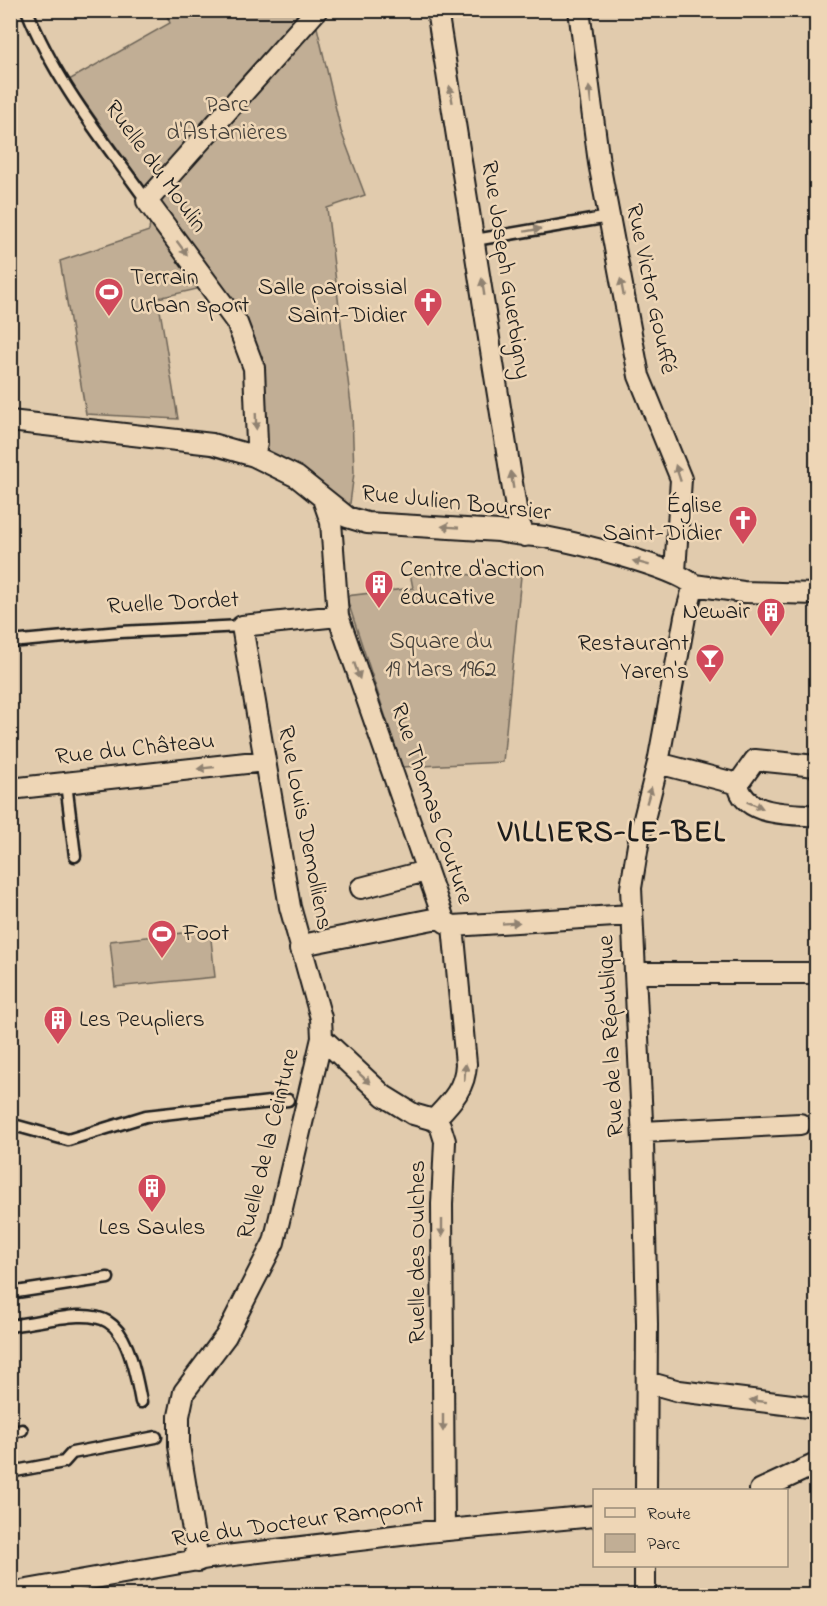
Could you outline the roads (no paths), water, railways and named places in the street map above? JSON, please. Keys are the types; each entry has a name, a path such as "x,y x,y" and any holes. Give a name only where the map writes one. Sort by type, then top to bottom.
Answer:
{"street":[{"path":"147,201 317,10"},
{"name":"Rue Joseph Guerbigny","path":"437,10 519,526 525,536"},
{"name":"Rue Victor Gouffé","path":"579,10 599,163 639,376 681,479 675,572"},
{"name":"Ruelle du Moulin","path":"147,201 237,323 254,368 257,443 254,456"},
{"name":"Rue Julien Boursier","path":"10,421 212,444 254,456 297,477 347,517 367,523 499,531 545,537 675,572 694,585"},
{"name":"Rue Thomas Couture","path":"322,496 331,522 338,616 426,871 448,922 466,1064 465,1080 456,1096 434,1119"},
{"path":"694,585 743,592 816,594"},
{"name":"Rue de la République","path":"646,1489 647,1382 643,1132 631,888 639,839 658,764 685,616 694,585"},
{"name":"Ruelle Dordet","path":"242,626 338,616"},
{"name":"Rue Louis Demolliens","path":"242,626 290,907 321,1018 321,1038"},
{"path":"738,784 755,760 816,766"},
{"name":"Rue du Château","path":"10,789 264,761"},
{"path":"658,764 738,784"},
{"path":"738,784 743,799 754,807 816,816"},
{"path":"361,888 426,871"},
{"path":"300,949 312,943 448,922 631,915"},
{"path":"635,973 816,973"},
{"path":"321,1038 384,1096 413,1114 434,1119"},
{"name":"Ruelle de la Ceinture","path":"198,1561 179,1446 179,1416 184,1392 226,1336 274,1242 321,1038"},
{"name":"Ruelle des Oulches","path":"434,1119 440,1125 445,1141 442,1204 444,1530"},
{"path":"643,1132 800,1124"},
{"path":"647,1382 679,1391 816,1408"},
{"path":"764,1489 816,1464"},
{"name":"Rue du Docteur Rampont","path":"10,1593 198,1561 444,1530 593,1516"},
{"path":"645,1567 645,1596"}],"lane":[{"name":"Ruelle du Moulin","path":"27,10 37,35 69,88 147,201"},
{"path":"475,240 609,217"},
{"name":"Ruelle Dordet","path":"10,642 120,632 242,626"},
{"path":"66,783 75,856"},
{"path":"10,1124 68,1140 146,1116 288,1100"},
{"path":"10,1293 108,1278"},
{"path":"10,1326 73,1316 90,1316 113,1323 120,1332 133,1360 141,1402"},
{"path":"10,1433 22,1430"},
{"path":"10,1472 64,1462 72,1453 156,1437"}],"place":[{"name":"Terrain Urban sport","path":"109,318"},
{"name":"Salle paroissial Saint-Didier","path":"428,328"},
{"name":"Église Saint-Didier","path":"743,546"},
{"name":"Centre d'action éducative","path":"379,610"},
{"name":"Newair","path":"771,638"},
{"name":"Restaurant Yaren's","path":"710,684"},
{"name":"Foot","path":"162,960"},
{"name":"Les Peupliers","path":"58,1046"},
{"name":"Les Saules","path":"152,1214"}],"district":[{"name":"VILLIERS-LE-BEL","path":"612,834"}],"park label":[{"name":"Parc d'Astanières","path":"227,119"},
{"name":"Square du 19 Mars 1962","path":"441,656"}]}
